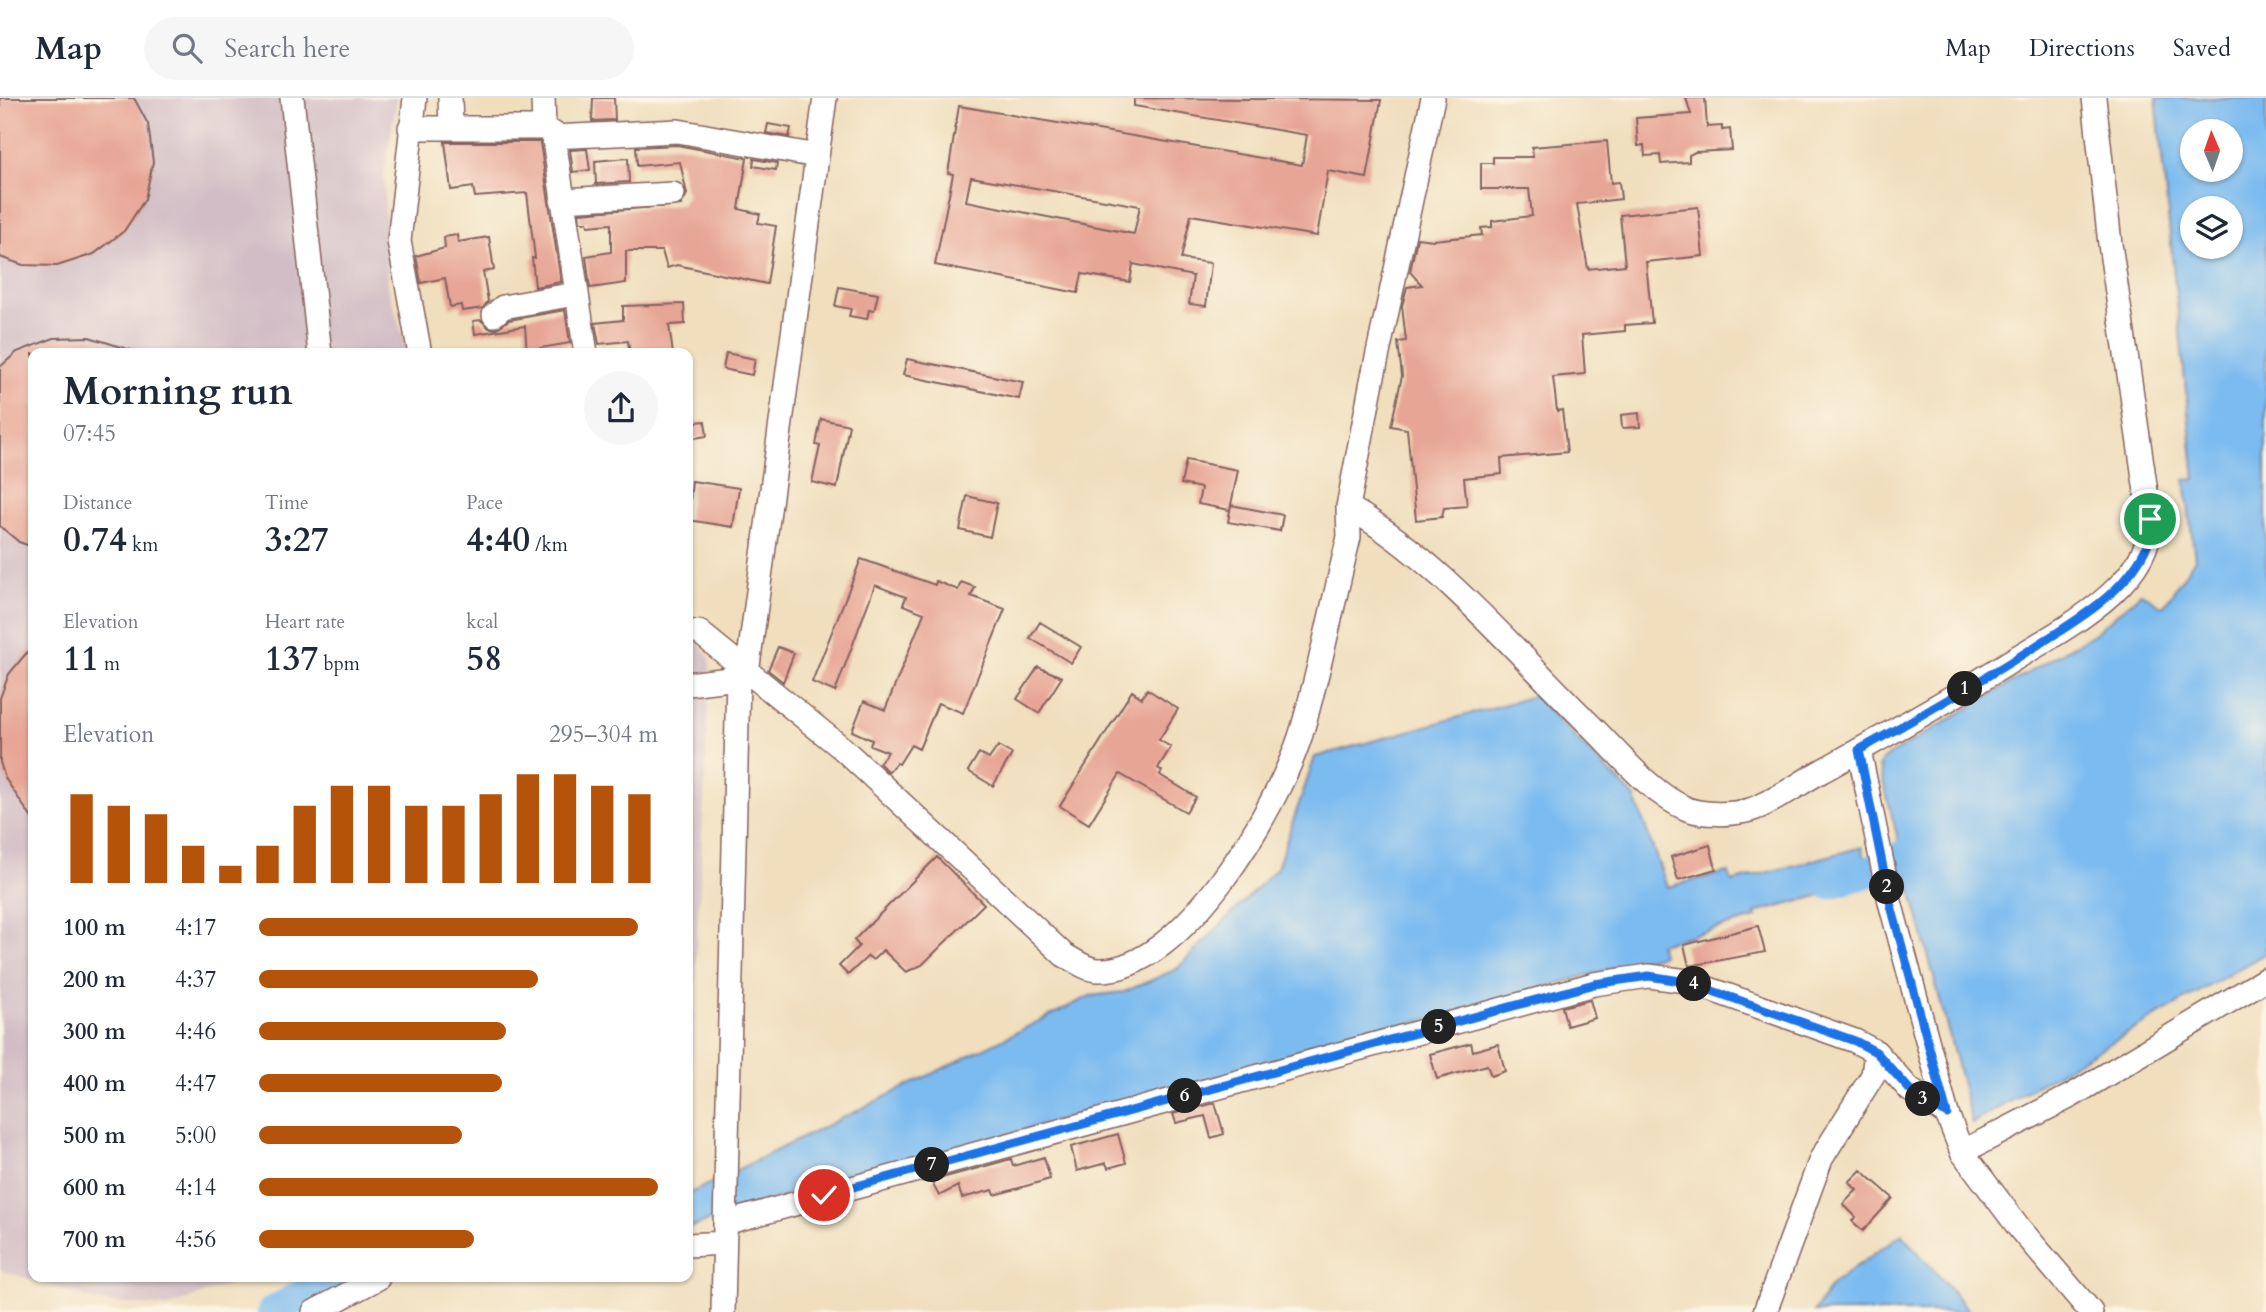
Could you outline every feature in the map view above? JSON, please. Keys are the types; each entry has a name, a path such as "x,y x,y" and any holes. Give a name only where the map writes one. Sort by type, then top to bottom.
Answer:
{"street":[{"path":"292,98 319,348"},
{"path":"415,98 399,249 420,348"},
{"path":"450,98 451,128"},
{"path":"542,98 562,201 585,348"},
{"path":"723,1312 743,676 825,98"},
{"path":"693,631 743,676 843,749 1064,955 1095,971 1125,966 1146,957 1213,893 1236,862 1278,790 1300,738 1349,537 1348,507 1433,98"},
{"path":"1348,507 1377,524 1425,564 1622,757 1670,800 1700,813 1750,810 1859,750 2065,628 2108,596 2145,550 2151,532 2150,519 2110,244 2094,98"},
{"path":"410,128 549,132 678,131 817,156"},
{"path":"562,201 673,194"},
{"path":"494,315 503,307 575,294"},
{"path":"693,683 743,676"},
{"path":"1859,750 1890,902 1947,1114 1962,1152 2020,1229 2091,1312"},
{"path":"693,1243 725,1227 1594,984 1630,978 1664,978 1697,985 1855,1041 1876,1052 1910,1090 1947,1114"},
{"path":"1962,1152 2071,1096 2266,979"},
{"path":"1765,1312 1821,1159 1873,1075 1876,1052"},
{"path":"314,1312 370,1282"}],"shaded area":[{"path":"0,98 397,98 384,176 388,288 406,348 28,348 28,1279 0,1270"},
{"path":"693,641 698,641 710,659 693,1035"},
{"path":"38,1282 234,1282 168,1307 101,1302"}],"water":[{"path":"2156,98 2266,98 2266,953 1972,1123 1879,766 1883,759 2095,633 2141,593 2163,607 2195,559 2185,480 2195,479"},
{"path":"1534,696 1635,798 1667,887 1728,872 1732,882 1862,847 1870,882 1755,913 1756,918 1659,944 1662,955 791,1194 693,1226 693,1192 1090,996 1124,992 1177,969 1277,868 1315,757"},
{"path":"1902,1234 1970,1312 1814,1312 1833,1283"}],"building":[{"path":"0,98 134,98 148,124 153,162 145,199 124,231 94,254 57,266 23,265 0,257"},
{"path":"593,98 614,98 615,120 592,121"},
{"path":"1134,98 1381,100 1367,178 1328,171 1317,236 1191,215 1181,259 1211,263 1206,306 1189,304 1193,276 1133,264 1130,282 1082,274 1078,293 935,265 953,174 948,173 959,106 1302,165 1307,135 1134,106","holes":["971,177 1140,206 1134,234 966,201"]},
{"path":"1686,98 1705,98 1707,127 1722,126 1722,130 1730,129 1732,150 1695,152 1689,155 1689,162 1661,164 1660,155 1645,156 1644,145 1638,146 1636,118 1691,114"},
{"path":"768,124 791,128 789,137 766,133"},
{"path":"1607,141 1611,183 1619,182 1621,199 1577,204 1588,269 1625,265 1620,215 1698,207 1703,256 1646,262 1652,323 1625,325 1625,331 1582,335 1585,374 1553,377 1557,411 1562,410 1567,452 1501,458 1502,474 1464,478 1467,506 1444,508 1442,517 1416,520 1407,429 1391,426 1402,376 1398,342 1406,341 1402,306 1407,287 1422,285 1410,272 1417,238 1433,240 1482,235 1481,228 1492,227 1492,221 1532,216 1529,189 1481,189 1481,163 1493,163 1493,157 1533,157 1532,147"},
{"path":"445,142 540,142 561,282 535,287 532,258 535,258 527,193 475,197 473,187 451,190"},
{"path":"677,145 747,158 739,209 760,214 758,223 776,226 767,284 677,265 667,268 662,251 626,251 626,283 590,288 586,256 611,252 611,224 588,226 587,222 580,222 579,213 681,205 687,194 680,162 637,166 636,147"},
{"path":"587,149 590,170 573,172 570,150"},
{"path":"628,158 629,182 596,184 595,161"},
{"path":"754,159 777,163 776,170 753,166"},
{"path":"457,235 458,242 489,237 494,270 483,272 488,301 483,308 462,311 461,305 450,307 445,278 421,283 416,256 445,248 444,237"},
{"path":"839,287 878,294 874,311 869,310 867,319 849,316 851,309 835,306"},
{"path":"684,304 685,324 669,325 672,348 629,348 628,341 599,344 595,323 623,320 623,306"},
{"path":"565,310 570,343 527,348 525,326 475,334 473,321 481,320 489,328 496,329 509,320"},
{"path":"89,337 125,348 28,348 28,545 19,542 0,526 0,367 17,352 54,338"},
{"path":"726,353 755,359 752,375 723,369"},
{"path":"907,359 1023,382 1019,399 903,375"},
{"path":"1639,413 1640,427 1622,428 1621,415"},
{"path":"821,419 849,425 837,488 812,482 820,446 816,445"},
{"path":"705,421 707,436 693,438 693,422"},
{"path":"1186,460 1238,470 1230,510 1198,504 1201,488 1181,484"},
{"path":"693,481 739,488 733,527 693,521"},
{"path":"967,496 997,503 990,537 960,530"},
{"path":"1231,505 1283,515 1280,531 1228,522"},
{"path":"861,559 935,585 936,581 958,590 961,582 975,587 971,596 1005,609 963,713 938,703 919,749 911,745 899,764 896,763 888,772 879,763 888,752 870,745 872,740 852,731 864,701 885,710 924,613 903,605 906,597 875,585 835,692 812,682"},
{"path":"1040,622 1081,647 1071,663 1030,638"},
{"path":"778,647 794,653 783,682 768,670"},
{"path":"28,651 28,812 5,778 0,762 0,698 9,674"},
{"path":"1038,667 1062,677 1039,713 1017,699"},
{"path":"1147,689 1178,709 1159,740 1171,747 1158,768 1162,771 1160,775 1196,797 1186,812 1120,774 1089,824 1060,806 1132,691 1142,698"},
{"path":"998,746 1012,754 993,786 968,771 979,753 989,759"},
{"path":"1710,845 1716,869 1678,880 1671,857"},
{"path":"937,857 984,904 922,965 906,972 883,950 873,960 868,956 848,975 839,966 859,946 854,940"},
{"path":"1758,926 1765,952 1689,966 1684,945"},
{"path":"1590,1000 1595,1018 1567,1026 1562,1007"},
{"path":"1471,1043 1473,1051 1498,1044 1505,1071 1491,1076 1487,1065 1437,1079 1430,1054"},
{"path":"1215,1103 1224,1134 1211,1138 1205,1116 1176,1123 1173,1114"},
{"path":"1118,1134 1126,1163 1108,1168 1106,1163 1077,1171 1071,1147"},
{"path":"1044,1157 1050,1179 995,1195 993,1190 962,1198 958,1186 939,1196 931,1181 1011,1159 1013,1166"},
{"path":"1861,1170 1893,1198 1863,1231 1852,1221 1856,1217 1843,1204 1857,1190 1849,1182"}],"waterway":[{"path":"1828,883 1882,868 1940,834"},
{"path":"273,1312 325,1282"}],"route":[{"path":"824,1195 1594,984 1649,976 1707,988 1855,1041 1876,1052 1910,1090 1947,1114 1890,902 1859,750 2002,667 2100,603 2123,581 2145,550 2151,532 2150,519"}]}
